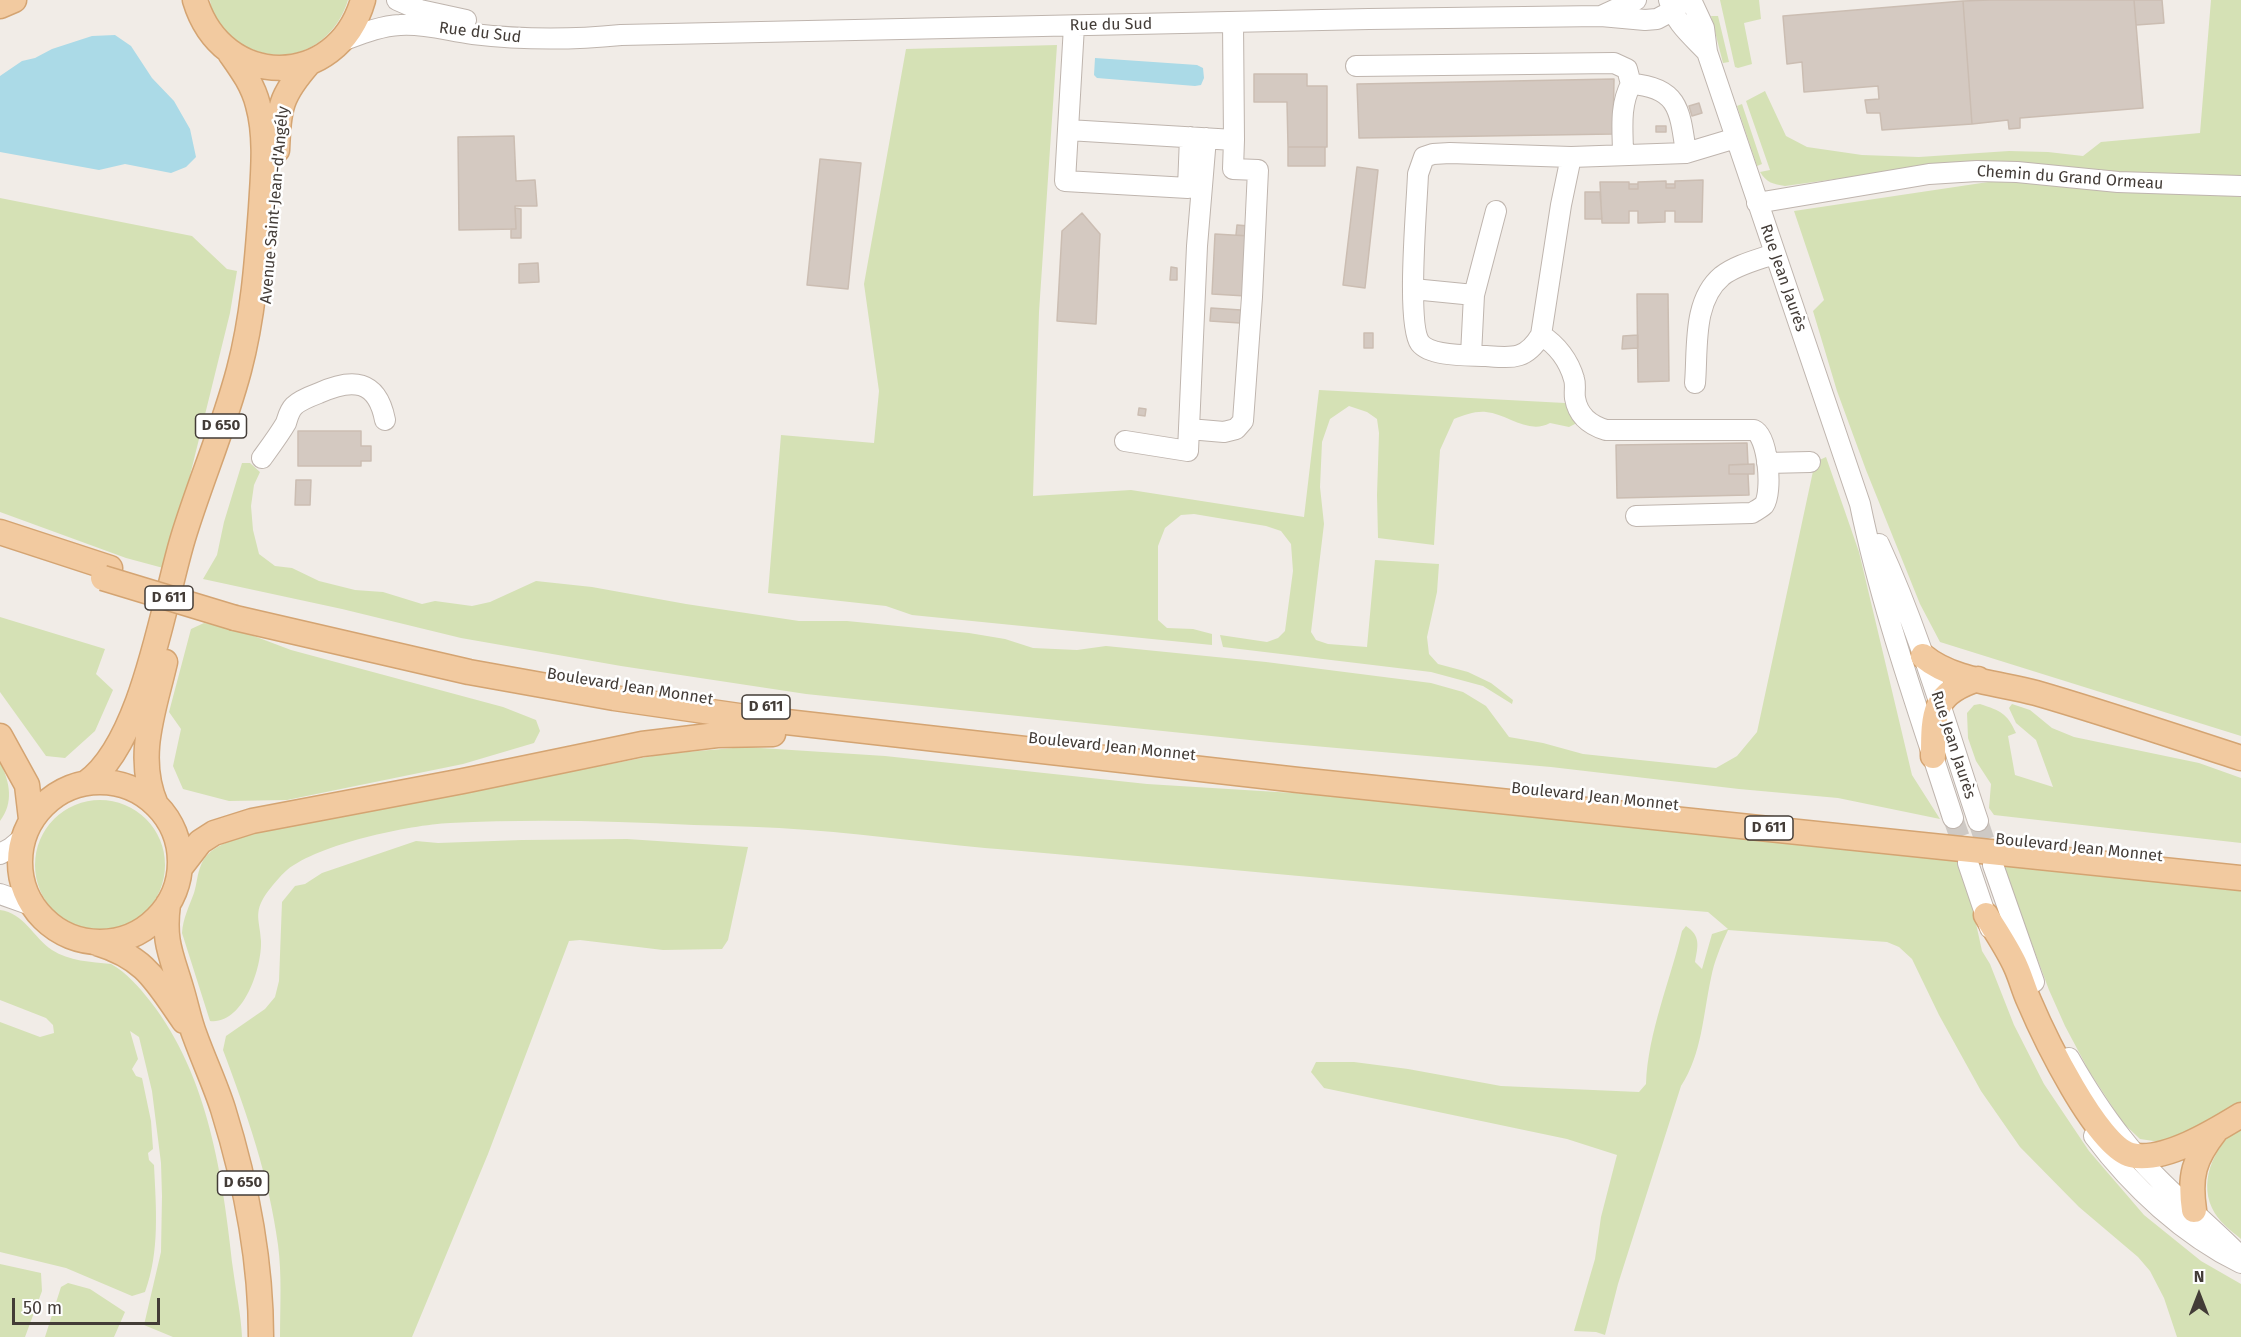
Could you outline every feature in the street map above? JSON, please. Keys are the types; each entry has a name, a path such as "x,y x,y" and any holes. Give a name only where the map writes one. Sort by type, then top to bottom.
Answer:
{"main road":[{"path":"0,6 14,0"},
{"path":"194,5 207,29 230,53 261,66 277,68 309,63 332,50 342,41 355,22 363,0"},
{"name":"Avenue Saint-Jean-d'Angély","path":"86,783 98,775 117,749 134,712 183,538 239,371 250,322 262,194 261,119 255,93 248,78 230,53"},
{"name":"Avenue Saint-Jean-d'Angély","path":"156,805 138,792 117,784 86,783 70,787 55,795 42,806 27,829 19,855 24,890 31,905 44,920 58,931 76,939 112,942 136,933 158,918 168,904 178,880 180,854 172,828 156,805 149,789 146,772 147,740 172,632 196,543 247,396 260,343 270,273 278,117 281,105 293,81 309,63"},
{"name":"Boulevard Jean Monnet","path":"0,532 107,573"},
{"name":"Boulevard Jean Monnet","path":"0,546 469,672 671,707 880,734 1298,780 2241,878"},
{"name":"Boulevard Jean Monnet","path":"237,611 537,672 696,699 1073,743 2241,865"},
{"path":"1923,656 1930,662 1956,674 2097,711 2241,758"},
{"path":"1933,756 1935,720 1939,705 1949,692 1962,684 1978,679"},
{"path":"180,868 200,842 214,833 241,824 604,751 717,735 793,735 1151,772 1298,780"},
{"path":"0,736 27,785 27,829"},
{"name":"D 650","path":"168,904 165,925 166,941 195,1036 223,1109 243,1183 254,1238 261,1293 261,1337"},
{"path":"1986,915 2015,966 2027,998 2070,1083 2099,1127 2119,1150 2139,1156 2180,1149 2241,1115"},
{"name":"D 650","path":"94,942 114,948 136,960 150,974 195,1036"},
{"path":"2194,1210 2191,1192 2195,1162 2201,1150 2218,1129"}],"street":[{"name":"Rue du Sud","path":"397,0 420,10 476,22 621,35"},
{"name":"Rue du Sud","path":"1601,16 1636,0"},
{"name":"Rue Jean Jaurès","path":"1691,0 1704,28 1707,52 1860,504 1869,549 1953,818"},
{"name":"Rue du Sud","path":"342,41 399,25 533,39 574,40 621,35 1233,22 1601,16 1613,19 1672,11"},
{"name":"Rue Jean Jaurès","path":"1672,11 1707,52"},
{"path":"1189,429 1224,432 1236,429 1243,421 1258,170 1233,169 1233,22"},
{"path":"1074,26 1065,181 1188,188 1198,137"},
{"path":"1356,66 1614,63 1627,69 1631,84 1622,106 1623,155"},
{"path":"1631,84 1653,86 1665,91 1680,118 1686,153"},
{"path":"1068,130 1234,140"},
{"path":"1125,441 1188,451 1197,246 1198,137"},
{"path":"1571,157 1561,205 1541,335 1533,348 1523,355 1510,358 1433,352 1421,344 1415,330 1413,289 1418,174 1424,157 1450,153 1571,157 1686,153 1736,138"},
{"name":"Chemin du Grand Ormeau","path":"1757,203 1929,174 1977,171 2017,172 2118,182 2241,186"},
{"path":"1471,355 1474,295 1496,211"},
{"path":"1695,383 1701,309 1708,292 1722,276 1745,264 1774,254"},
{"path":"1413,289 1474,295"},
{"path":"1541,335 1561,352 1575,381 1575,398 1580,411 1586,420 1595,426 1606,430 1754,430 1759,432 1763,438 1767,463 1767,494 1764,505 1752,513 1636,516"},
{"path":"262,458 285,424 293,406 331,388 346,384 370,389 382,405 385,420"},
{"path":"1767,463 1810,462"},
{"name":"Rue Jean Jaurès","path":"1860,504 1898,587 1978,820"},
{"path":"0,854 11,848 27,829"},
{"path":"1968,863 2007,974 2048,1066 2069,1101 2121,1171 2196,1235 2220,1253 2241,1263"},
{"path":"1993,865 2020,946 2058,1038 2098,1105 2123,1140 2171,1192 2194,1210 2241,1257"},
{"path":"0,894 31,905"}],"green space":[{"path":"210,0 348,0 342,15 322,39 310,48 281,55 249,48 234,40 218,23"},
{"path":"1720,0 1759,0 1761,19 1744,23 1752,64 1735,67"},
{"path":"2211,0 2241,0 2241,736 1940,642 1920,604 1837,391 1813,311 1824,300 1794,211 1995,181 2195,193 1923,167 1785,186 1777,185 1768,181 1760,172 1770,170 1746,101 1765,91 1786,136 1807,147 1862,155 1919,157 2009,151 2083,156 2101,142 2200,133"},
{"path":"1711,16 1718,16 1729,62 1723,63"},
{"path":"1057,45 1039,312 1033,496 1131,490 1304,517 1319,390 1565,403 1577,423 1569,427 1550,423 1534,427 1486,412 1454,419 1440,450 1434,545 1378,538 1379,433 1377,419 1367,412 1349,406 1330,419 1322,442 1320,487 1324,524 1311,632 1316,640 1328,644 1367,647 1375,560 1439,564 1437,592 1427,637 1429,654 1438,664 1468,672 1491,683 1513,700 1512,704 1483,686 1431,672 1223,647 1220,635 1267,642 1278,638 1285,631 1293,571 1291,544 1281,531 1266,526 1194,514 1181,515 1165,528 1158,546 1158,620 1167,628 1193,629 1212,634 1212,645 912,615 886,606 768,593 781,435 874,443 879,391 864,284 906,49"},
{"path":"1742,104 1762,164 1757,166 1737,106"},
{"path":"0,198 192,236 227,269 237,271 230,313 167,569 126,558 0,512"},
{"path":"1826,457 1859,552 1912,775 1940,819 1838,798 1551,767 1269,742 806,694 621,666 461,638 203,579 217,555 224,522 242,463 250,463 260,472 254,485 251,506 253,530 259,554 275,566 292,568 319,581 355,590 383,592 422,604 435,601 472,606 490,602 536,581 592,587 799,621 847,621 969,633 1005,639 1033,648 1077,650 1106,646 1266,662 1431,683 1463,692 1486,706 1509,737 1583,754 1716,768 1737,756 1757,732 1815,462"},
{"path":"0,617 105,649 96,674 113,690 95,731 65,758 46,756 0,692"},
{"path":"204,623 230,627 291,650 503,707 536,720 540,731 534,743 463,764 287,800 229,801 183,789 173,766 181,729 169,712 191,629"},
{"path":"1980,704 2002,714 2013,726 2016,733 2008,736 2015,775 2053,787 2036,740 2016,723 2009,708 2012,704 2030,710 2052,728 2074,737 2199,763 2241,778 2241,843 1994,815 1989,808 1991,784 1976,761 1968,738 1967,713 1974,705"},
{"path":"745,747 885,756 1147,784 1326,795 1958,859 1972,905 1982,951 1990,964 2014,1025 2044,1084 2089,1151 2144,1215 2201,1261 2241,1284 2241,1337 2177,1337 2164,1298 2150,1271 2138,1257 2079,1207 2020,1147 1981,1091 1939,1015 1912,959 1899,947 1887,942 1728,930 1712,972 1698,1048 1681,1086 1618,1284 1605,1335 1596,1332 1574,1331 1595,1259 1601,1217 1617,1155 1567,1139 1324,1088 1311,1072 1316,1062 1354,1062 1501,1086 1639,1092 1646,1084 1655,1026 1682,931 1686,926 1694,934 1697,946 1695,962 1702,969 1712,934 1728,929 1708,912 794,829 633,822 450,823 365,837 320,852 287,870 268,891 258,912 260,952 254,979 248,993 232,1014 222,1020 210,1021 182,933 201,865 205,858 218,847 260,831 663,754"},
{"path":"0,762 8,785 9,800 0,821"},
{"path":"100,800 125,805 146,819 160,840 165,865 160,890 146,911 125,925 100,930 75,925 54,911 40,890 35,865 40,840 54,819 75,805"},
{"path":"627,839 748,847 728,940 722,949 663,950 580,940 569,941 488,1154 412,1337 280,1337 280,1268 274,1220 256,1146 223,1050 226,1036 265,1009 275,997 279,981 282,902 295,886 305,884 322,873 416,841 438,843"},
{"path":"2002,864 2241,890 2241,1103 2178,1137 2160,1142 2140,1139 2123,1123 2089,1071 2065,1026 2049,990"},
{"path":"0,910 16,916 45,945 59,954 80,960 111,964 117,968 142,991 170,1030 200,1095 210,1129 224,1199 242,1337 173,1337 144,1325 161,1252 161,1163 152,1091 139,1037 130,1031 138,1059 132,1069 136,1076 142,1078 151,1121 153,1149 148,1153 149,1160 154,1165 155,1245 145,1292 132,1296 66,1268 0,1252 0,1022 40,1037 54,1033 53,1025 46,1018 0,1000"},
{"path":"2241,1125 2241,1239 2215,1213 2208,1197 2207,1185 2212,1162 2218,1151 2224,1141"},
{"path":"0,1264 41,1273 42,1291 25,1337 0,1337"},
{"path":"68,1283 90,1289 125,1312 114,1337 45,1337 61,1287"}],"water":[{"path":"115,35 131,46 152,78 174,101 190,129 196,157 186,167 171,173 125,164 99,170 0,152 0,76 22,61 35,58 52,49 92,36"},
{"path":"1095,58 1197,65 1203,68 1204,78 1201,85 1195,86 1097,78 1094,75"}],"building":[{"path":"2134,0 2143,108 2020,118 2020,128 2009,129 2008,120 1972,124 1963,1"},
{"path":"2134,0 2162,0 2164,23 2136,25"},
{"path":"1963,1 1972,124 1882,130 1880,113 1867,113 1865,100 1879,99 1878,86 1804,92 1802,62 1787,64 1783,16"},
{"path":"1254,74 1307,74 1307,86 1327,86 1327,147 1288,147 1287,102 1254,102"},
{"path":"1614,79 1613,134 1359,138 1357,84"},
{"path":"1699,103 1702,113 1692,116 1689,106"},
{"path":"1656,126 1666,126 1666,132 1656,132"},
{"path":"514,136 516,181 535,180 537,206 515,206 516,229 459,230 458,137"},
{"path":"1288,147 1325,147 1325,166 1288,166"},
{"path":"820,159 861,163 848,289 807,285"},
{"path":"1357,167 1378,170 1365,288 1343,285"},
{"path":"1703,180 1702,222 1675,222 1675,211 1665,211 1665,222 1638,223 1638,211 1629,211 1629,223 1602,223 1600,182 1629,182 1629,189 1638,189 1638,182 1666,181 1666,188 1675,188 1675,181"},
{"path":"1629,184 1638,184 1638,189 1629,189"},
{"path":"1666,184 1675,184 1675,188 1666,188"},
{"path":"1585,192 1600,192 1602,219 1585,219"},
{"path":"515,208 521,209 521,238 511,238 511,229 516,229"},
{"path":"1082,213 1100,234 1096,324 1057,321 1062,231"},
{"path":"1237,225 1249,226 1248,236 1236,235"},
{"path":"1215,234 1249,236 1246,296 1212,294"},
{"path":"538,263 539,282 519,283 519,264"},
{"path":"1171,267 1177,268 1177,280 1170,280"},
{"path":"1637,294 1668,294 1669,381 1638,382"},
{"path":"1211,308 1241,310 1240,323 1210,321"},
{"path":"1364,333 1373,333 1373,348 1364,348"},
{"path":"1638,335 1638,348 1622,349 1623,336"},
{"path":"1139,408 1146,409 1145,416 1138,415"},
{"path":"298,431 361,431 361,446 371,446 371,461 361,461 361,466 298,466"},
{"path":"1747,443 1748,464 1729,465 1729,474 1748,474 1749,495 1617,498 1616,445"},
{"path":"1754,464 1754,474 1729,474 1729,465"},
{"path":"296,480 311,480 310,505 295,505"}],"tunnel":[{"path":"1953,818 1968,861"},
{"path":"1978,821 1993,865"}]}
